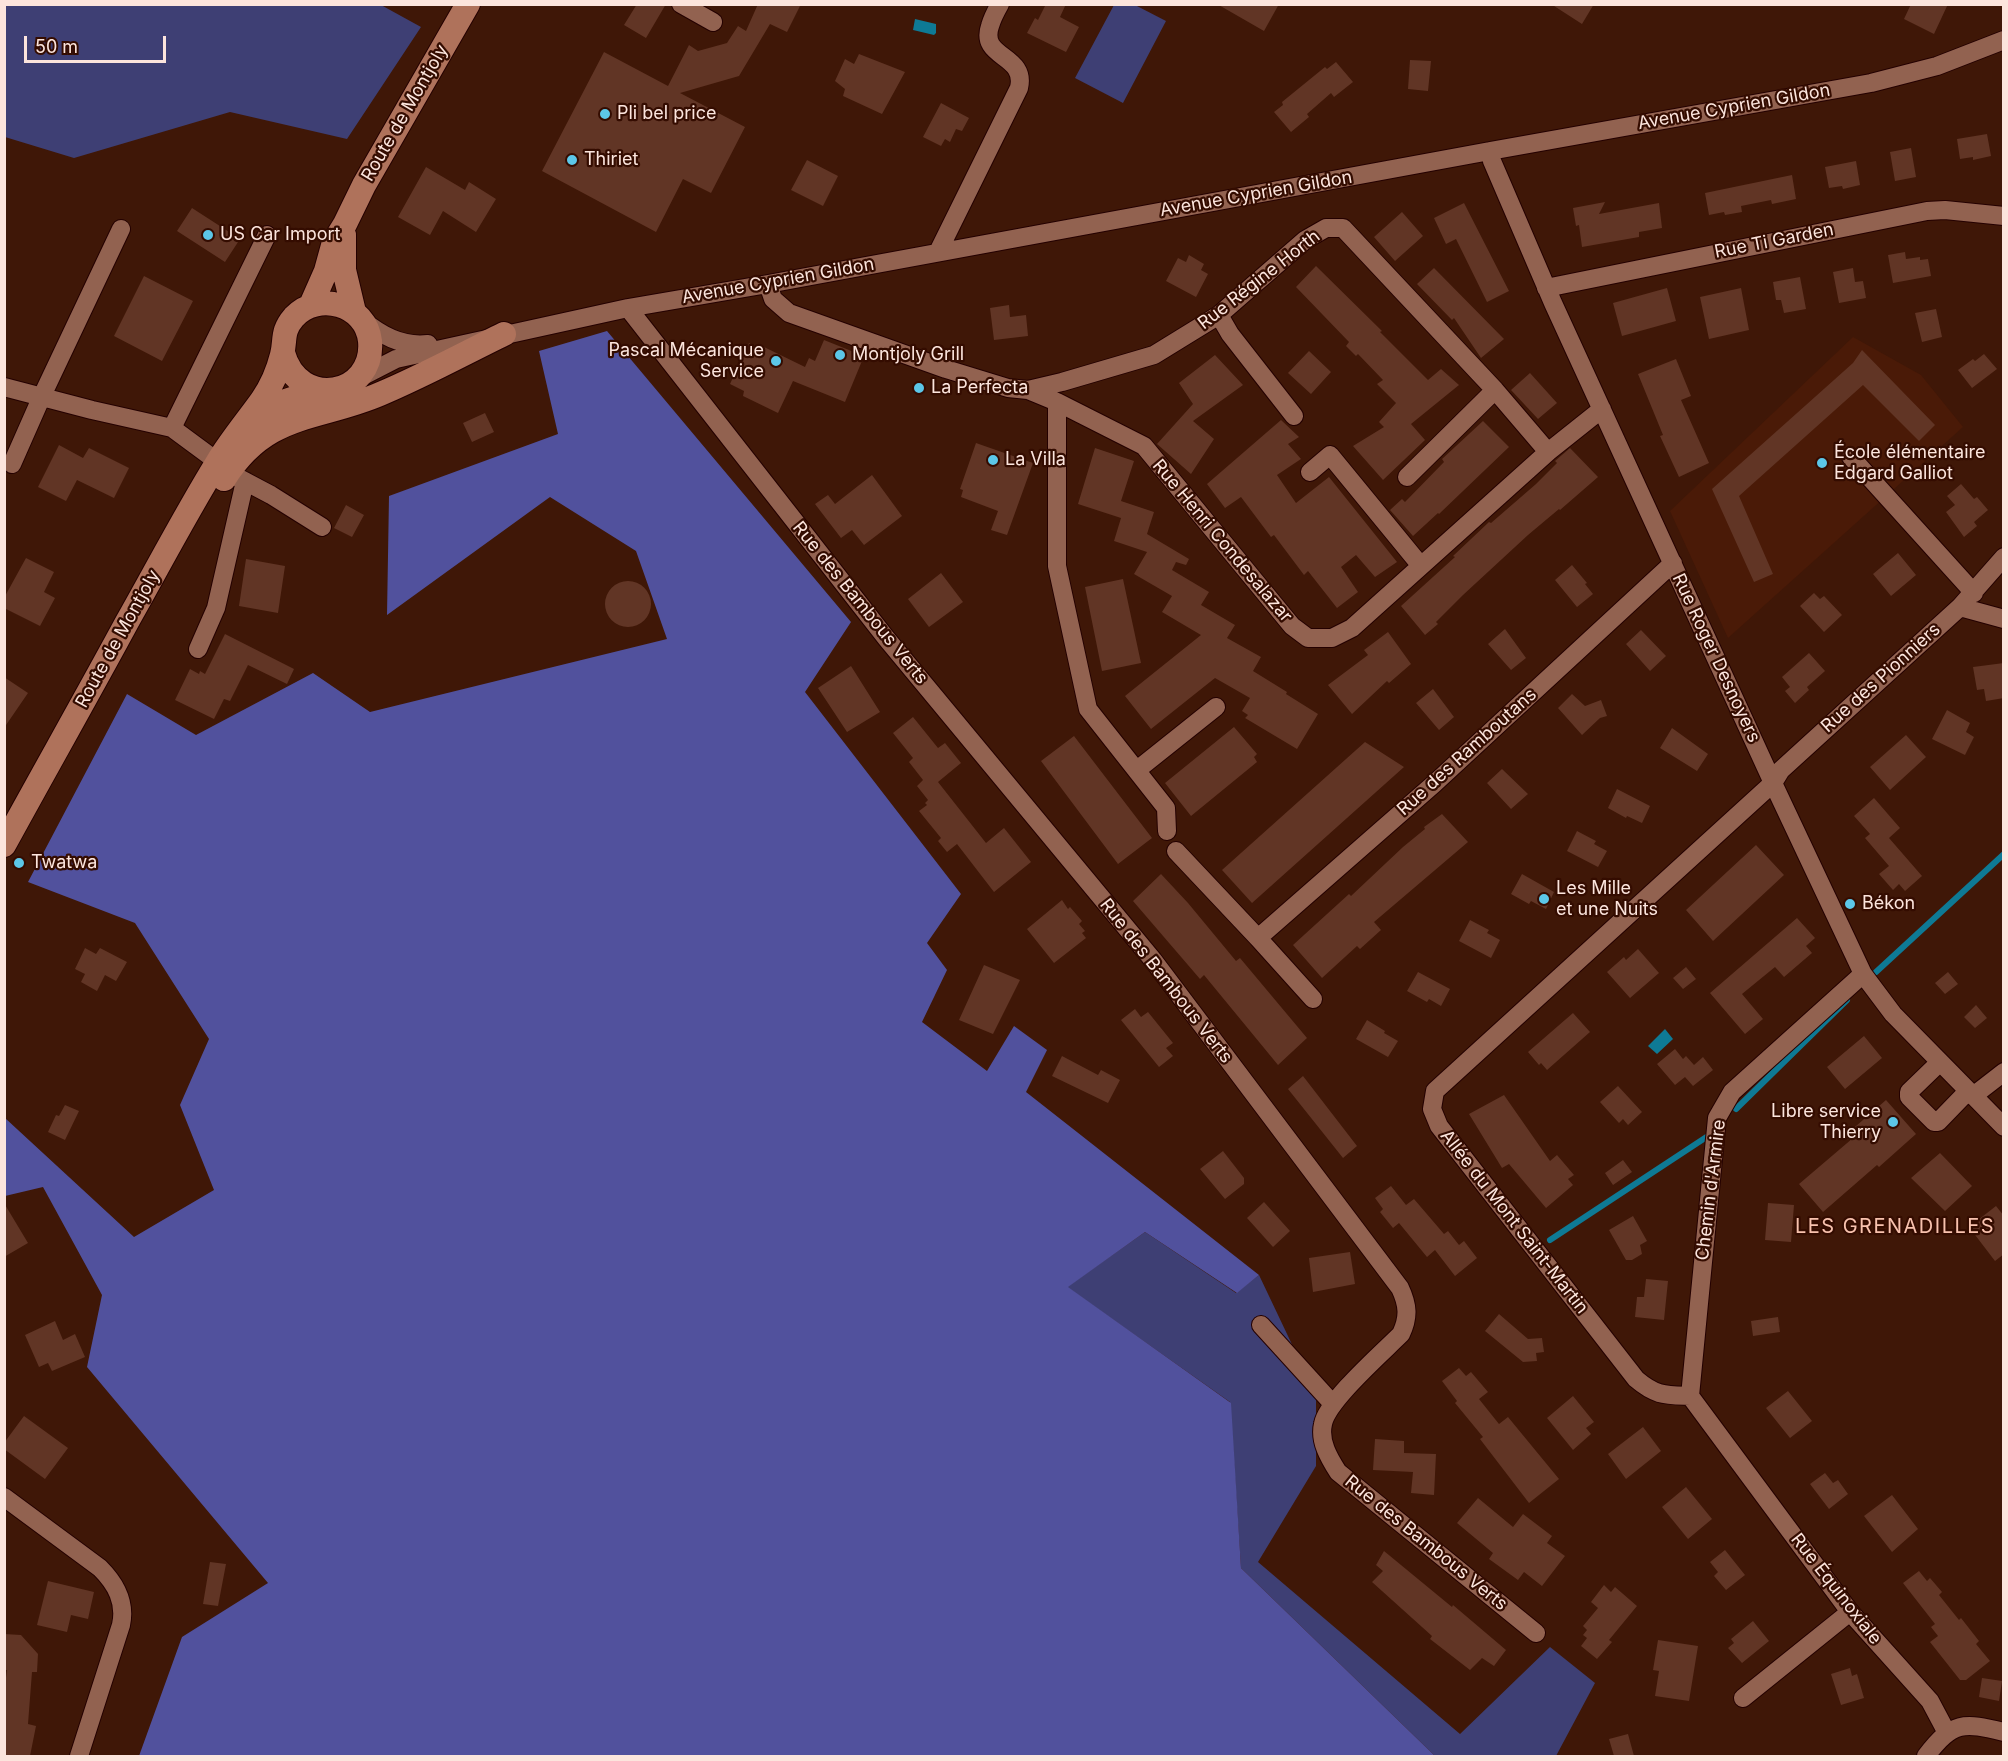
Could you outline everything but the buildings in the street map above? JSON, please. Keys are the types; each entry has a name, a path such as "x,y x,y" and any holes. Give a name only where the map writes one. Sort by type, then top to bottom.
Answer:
{"main road":[{"name":"Route de Montjoly","path":"311,305 326,271 334,242 364,185 468,4"},
{"name":"Route de Montjoly","path":"345,224 344,270 357,315"},
{"path":"236,435 286,401 319,390 338,389 354,380 362,372 368,362 369,339 357,315 340,305 326,303 311,305 302,310 288,324 282,343 286,364 291,373 309,387 319,390"},
{"path":"230,472 246,452 274,429 298,418 346,407 380,394 504,334"},
{"path":"230,472 236,435 273,382 283,353"},
{"name":"Route de Montjoly","path":"4,845 147,585 171,562 230,472"}],"street":[{"path":"681,4 713,22"},
{"path":"938,252 1019,88 1018,69 999,55 989,39 990,26 1000,4"},
{"name":"Avenue Cyprien Gildon","path":"354,380 396,359 628,308 1871,83 1937,66 2004,40"},
{"name":"Rue Roger Desnoyers","path":"1490,151 1492,161 1546,288 1863,974 1893,1014 2004,1127"},
{"name":"Rue Ti Garden","path":"1546,288 1927,211 1945,210 2004,216"},
{"name":"Rue Régine Horth","path":"768,284 773,299 789,313 946,369 1008,388 1028,390 1154,355 1219,315 1305,240 1326,228 1343,228 1495,390 1548,452"},
{"path":"12,464 121,229"},
{"path":"172,428 267,235"},
{"name":"Rue des Bambous Verts","path":"628,308 886,638 1152,960 1400,1288 1407,1308 1407,1321 1401,1334 1332,1403 1323,1423 1322,1435 1329,1456 1338,1472 1536,1633"},
{"name":"Avenue Cyprien Gildon","path":"357,315 380,334 406,344 420,345 504,334"},
{"path":"1219,315 1230,334 1294,416"},
{"path":"4,387 172,428 230,472 322,528"},
{"name":"Rue Henri Condesalazar","path":"1028,390 1057,402 1144,446 1292,626 1308,638 1332,638 1352,628 1548,452 1602,409"},
{"path":"1407,477 1495,390"},
{"path":"1057,402 1057,566 1088,709 1166,808 1167,831"},
{"path":"1311,472 1330,455 1421,566"},
{"path":"1851,457 1974,592"},
{"path":"198,649 216,608 230,472"},
{"name":"Rue des Pionniers","path":"1773,783 1781,770 1960,607 2004,557"},
{"name":"Rue des Ramboutans","path":"1258,938 1435,783 1673,563"},
{"path":"1960,607 2004,619"},
{"path":"1137,770 1216,707"},
{"name":"Allée du Mont Saint-Martin","path":"1690,1396 1665,1395 1650,1391 1636,1379 1439,1126 1433,1114 1432,1101 1439,1086 1773,783"},
{"path":"1176,851 1312,999"},
{"name":"Chemin d'Armire","path":"1690,1396 1717,1118 1732,1092 1863,974"},
{"path":"1940,1062 1909,1092 1909,1097 1934,1122 1938,1122 1971,1094 2004,1072"},
{"path":"1261,1325 1332,1403"},
{"name":"Rue Équinoxiale","path":"1690,1396 1850,1612 1930,1701 1947,1733"},
{"path":"4,1497 100,1568 119,1593 123,1614 121,1625 80,1756"},
{"path":"1743,1698 1850,1612"},
{"path":"1926,1756 1947,1733 1961,1726 1968,1725 2004,1732"}],"shaded area":[{"path":"4,5 381,5 421,27 347,139 230,112 74,158 5,137"},
{"path":"1114,5 1135,5 1166,21 1123,103 1075,78"},
{"path":"607,331 851,622 805,692 961,894 927,943 947,970 922,1022 987,1071 1014,1026 1047,1050 1026,1092 1259,1275 1237,1293 1145,1232 1068,1287 1231,1403 1241,1568 1435,1756 139,1756 182,1637 268,1583 87,1367 102,1295 43,1187 5,1196 5,1118 134,1237 214,1190 180,1105 209,1039 135,923 28,882 127,694 196,735 313,673 370,712 667,639 636,551 550,497 387,615 389,496 558,434 539,351"},
{"name":"École élémentaire Edgard Galliot","path":"1853,337 1921,375 1963,427 1728,638 1670,511"},
{"path":"1145,1232 1236,1293 1259,1275 1316,1395 1316,1466 1258,1562 1460,1734 1550,1647 1595,1683 1556,1756 1435,1756 1241,1568 1230,1402 1067,1287"}],"water":[{"path":"915,19 936,24 936,33 934,35 913,30"},
{"path":"1665,1029 1673,1039 1657,1054 1648,1046"}],"waterway":[{"path":"1876,972 2004,854"},
{"path":"1736,1109 1847,1000"},
{"path":"1550,1240 1708,1136"}],"place":[{"name":"Pli bel price","path":"605,114"},
{"name":"Thiriet","path":"572,160"},
{"name":"US Car Import","path":"208,235"},
{"name":"Montjoly Grill","path":"840,355"},
{"name":"Pascal Mécanique Service","path":"776,361"},
{"name":"La Perfecta","path":"919,388"},
{"name":"La Villa","path":"993,460"},
{"name":"École élémentaire Edgard Galliot","path":"1822,463"},
{"name":"Twatwa","path":"19,863"},
{"name":"Les Mille et une Nuits","path":"1544,899"},
{"name":"Békon","path":"1850,904"},
{"name":"Libre service Thierry","path":"1893,1122"}],"district":[{"name":"LES GRENADILLES","path":"1895,1227"}]}
